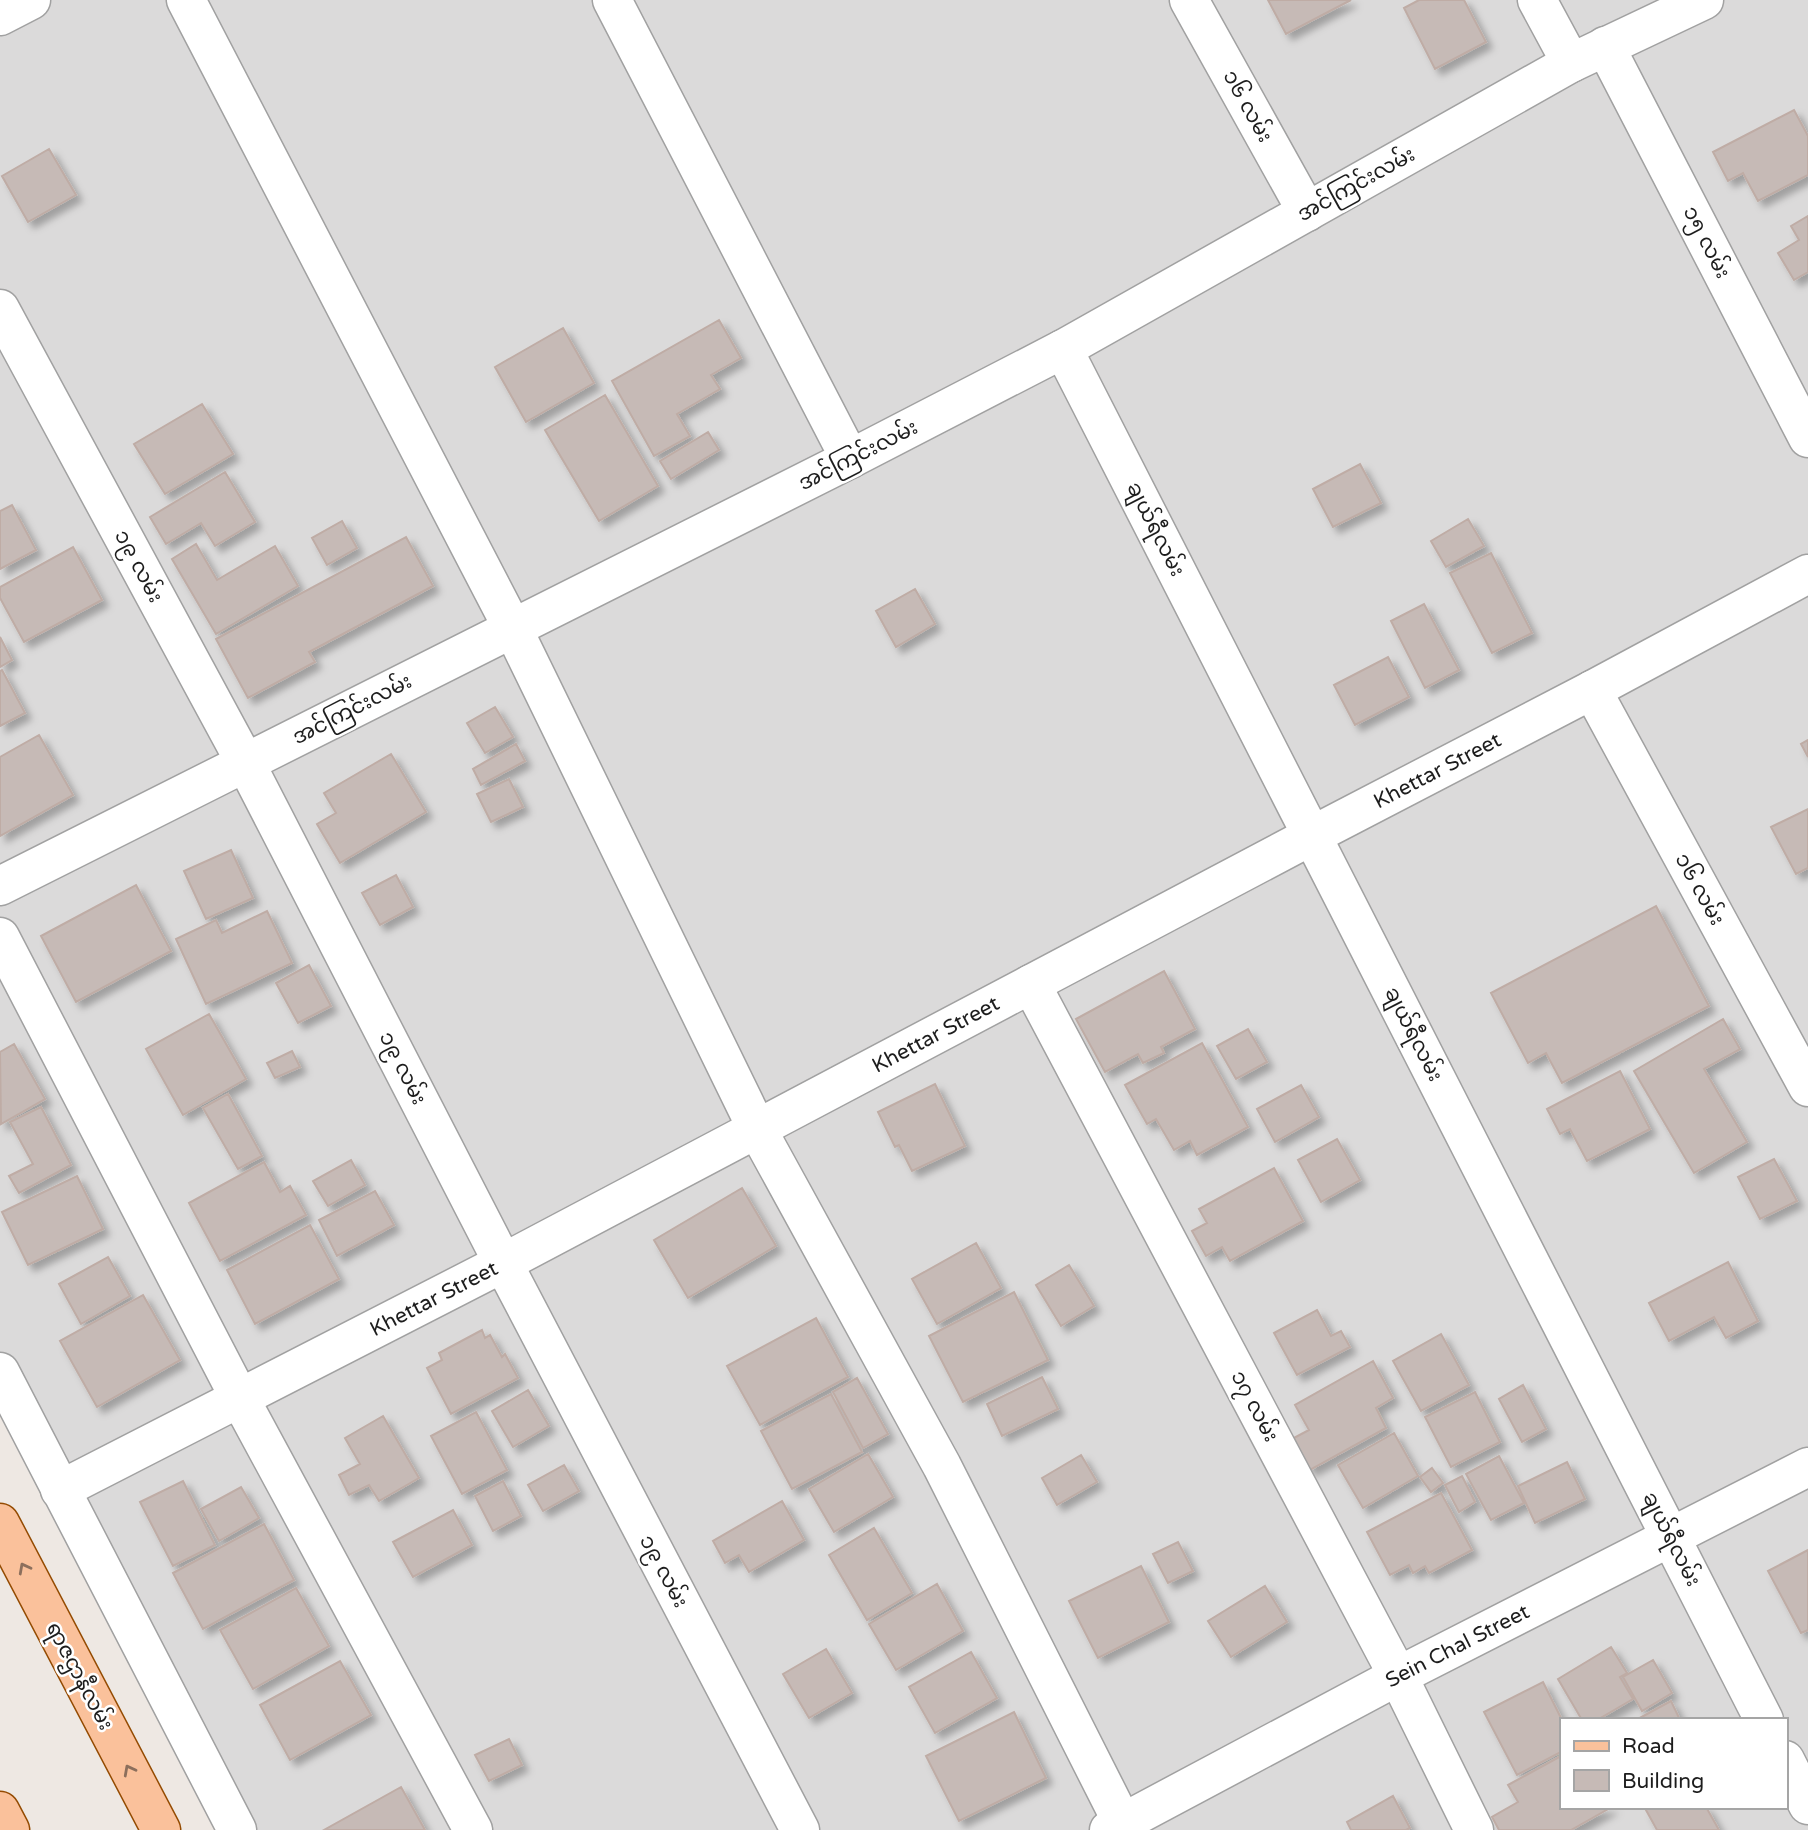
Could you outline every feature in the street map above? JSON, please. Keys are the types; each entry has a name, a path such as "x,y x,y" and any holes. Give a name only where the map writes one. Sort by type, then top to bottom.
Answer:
{"main road":[{"name":"ရာဇဌာနီလမ်း","path":"0,1523 161,1830"},
{"path":"0,1811 10,1830"}],"street":[{"path":"0,16 31,0"},
{"path":"186,0 513,629 757,1129 942,1466 1119,1828"},
{"path":"612,0 850,459"},
{"name":"၁၆ လမ်း","path":"1189,0 1307,212"},
{"path":"1537,0 1571,63"},
{"name":"အင်ကြင်းလမ်း","path":"0,886 850,459 1063,349 1571,63 1704,0"},
{"name":"၁၅ လမ်း","path":"1605,46 1808,438"},
{"name":"၁၉ လမ်း","path":"0,309 245,762 800,1830"},
{"name":"ချယ်ရီလမ်း","path":"1063,349 1763,1718"},
{"name":"Khettar Street","path":"60,1490 503,1263 1808,574"},
{"name":"၁၆ လမ်း","path":"1592,690 1808,1087"},
{"path":"0,937 239,1397 473,1830"},
{"name":"၁၇ လမ်း","path":"1031,984 1398,1676 1474,1830"},
{"path":"0,1372 237,1830"},
{"name":"Sein Chal Street","path":"1119,1828 1398,1676 1808,1467"},
{"path":"1787,1764 1808,1805"}],"shaded area":[{"path":"0,0 1808,0 1808,1830 254,1830 0,1352"}],"building":[{"path":"1268,0 1351,0 1286,34"},
{"path":"1419,0 1464,0 1486,42 1435,69 1404,8"},
{"path":"1794,110 1808,136 1808,175 1758,201 1743,173 1728,181 1713,152"},
{"path":"49,149 76,195 28,222 2,176"},
{"path":"1808,216 1808,272 1794,280 1778,253 1799,240 1791,226"},
{"path":"719,320 741,358 711,375 720,389 677,414 690,436 654,456 612,381"},
{"path":"563,328 594,383 526,422 495,367"},
{"path":"605,395 658,486 599,521 545,430"},
{"path":"202,404 233,454 165,494 134,444"},
{"path":"708,432 719,450 671,479 660,461"},
{"path":"1360,464 1381,503 1333,527 1313,489"},
{"path":"225,472 255,522 215,546 201,523 166,544 150,517"},
{"path":"12,505 36,550 0,569 0,511"},
{"path":"1468,519 1484,546 1446,567 1431,541"},
{"path":"342,521 357,548 327,565 312,538"},
{"path":"406,537 433,586 309,652 315,662 248,698 216,639"},
{"path":"196,544 217,580 275,546 298,586 216,634 172,559"},
{"path":"73,547 102,600 24,642 0,598 0,587"},
{"path":"1491,553 1532,633 1492,653 1450,573"},
{"path":"915,589 935,624 896,647 876,611"},
{"path":"1424,604 1459,670 1425,688 1391,621"},
{"path":"0,637 12,660 0,667"},
{"path":"1388,657 1409,697 1355,725 1334,685"},
{"path":"2,670 25,713 0,726 0,671"},
{"path":"495,707 513,737 485,753 467,723"},
{"path":"39,735 73,795 0,836 0,757"},
{"path":"1808,740 1808,757 1801,744"},
{"path":"516,744 525,761 481,785 473,769"},
{"path":"391,754 426,812 340,863 317,824 336,813 324,793"},
{"path":"509,779 523,807 491,822 477,794"},
{"path":"1808,809 1808,868 1796,874 1771,827"},
{"path":"231,850 253,898 206,919 184,871"},
{"path":"396,875 413,907 380,925 362,893"},
{"path":"136,885 171,951 76,1002 41,936"},
{"path":"1656,906 1709,1006 1562,1083 1546,1053 1528,1063 1491,993"},
{"path":"267,911 292,963 206,1004 176,939 216,920 222,933"},
{"path":"309,965 331,1006 298,1023 276,983"},
{"path":"1164,971 1195,1029 1161,1047 1164,1053 1143,1063 1138,1054 1105,1072 1076,1019"},
{"path":"209,1014 246,1079 183,1115 146,1049"},
{"path":"1723,1019 1740,1049 1704,1069 1747,1142 1694,1173 1634,1071"},
{"path":"1248,1029 1267,1062 1236,1079 1217,1046"},
{"path":"1202,1043 1248,1127 1197,1155 1190,1141 1174,1150 1156,1119 1147,1124 1125,1085"},
{"path":"14,1044 45,1099 1,1124 0,1052"},
{"path":"292,1051 300,1067 275,1078 267,1063"},
{"path":"1620,1071 1650,1129 1587,1161 1570,1129 1560,1134 1547,1109"},
{"path":"935,1084 965,1146 912,1171 899,1145 895,1147 878,1112"},
{"path":"1301,1085 1319,1117 1275,1142 1257,1109"},
{"path":"228,1094 262,1156 238,1169 203,1108"},
{"path":"41,1107 71,1165 19,1193 9,1176 33,1164 10,1122"},
{"path":"1337,1139 1360,1180 1321,1202 1298,1160"},
{"path":"1774,1159 1797,1201 1760,1219 1738,1177"},
{"path":"351,1160 365,1185 328,1206 313,1181"},
{"path":"264,1162 280,1192 290,1186 306,1215 220,1261 189,1203"},
{"path":"1274,1168 1303,1221 1230,1261 1222,1247 1206,1256 1192,1231 1207,1223 1199,1209"},
{"path":"77,1176 103,1229 28,1265 2,1212"},
{"path":"742,1188 776,1246 688,1298 654,1240"},
{"path":"375,1191 394,1225 337,1256 319,1220"},
{"path":"310,1225 339,1279 255,1324 227,1270"},
{"path":"976,1243 1001,1288 937,1324 912,1279"},
{"path":"108,1257 130,1296 81,1324 59,1284"},
{"path":"1728,1262 1758,1321 1726,1338 1714,1317 1669,1341 1649,1303"},
{"path":"1069,1265 1094,1306 1061,1326 1036,1285"},
{"path":"1014,1292 1048,1360 963,1402 929,1336"},
{"path":"143,1295 180,1360 97,1407 60,1341"},
{"path":"1317,1310 1331,1336 1341,1331 1350,1347 1297,1375 1274,1333"},
{"path":"816,1318 848,1377 760,1425 727,1366"},
{"path":"482,1330 485,1338 490,1335 502,1357 505,1354 518,1378 451,1414 427,1368 442,1360 439,1353"},
{"path":"1441,1334 1469,1385 1421,1411 1393,1361"},
{"path":"1373,1361 1393,1398 1376,1408 1386,1428 1310,1470 1292,1439 1309,1430 1295,1405"},
{"path":"1042,1377 1058,1409 1002,1436 987,1404"},
{"path":"857,1378 888,1434 863,1448 833,1392"},
{"path":"1523,1385 1546,1429 1522,1442 1499,1399"},
{"path":"528,1390 549,1426 513,1447 492,1411"},
{"path":"1475,1392 1500,1442 1451,1467 1425,1417"},
{"path":"831,1394 862,1452 792,1489 761,1431"},
{"path":"476,1412 507,1470 462,1494 431,1436"},
{"path":"383,1416 419,1478 379,1501 369,1485 349,1495 339,1475 360,1464 345,1438"},
{"path":"1394,1433 1418,1476 1363,1508 1338,1465"},
{"path":"868,1454 893,1497 834,1532 809,1489"},
{"path":"1081,1455 1097,1482 1057,1505 1042,1478"},
{"path":"1499,1456 1524,1503 1491,1520 1466,1474"},
{"path":"1567,1462 1585,1499 1535,1523 1518,1486"},
{"path":"564,1465 579,1491 543,1511 528,1485"},
{"path":"1432,1468 1443,1483 1431,1492 1420,1477"},
{"path":"1462,1476 1475,1502 1459,1512 1445,1485"},
{"path":"183,1481 215,1545 173,1566 140,1502"},
{"path":"503,1481 521,1516 493,1531 475,1496"},
{"path":"241,1487 259,1518 219,1541 201,1509"},
{"path":"1441,1493 1472,1550 1429,1573 1425,1566 1413,1573 1409,1565 1390,1575 1367,1532"},
{"path":"782,1501 804,1540 749,1572 739,1555 725,1563 713,1541"},
{"path":"453,1510 472,1545 413,1577 393,1542"},
{"path":"264,1524 294,1580 203,1629 173,1573"},
{"path":"874,1528 912,1593 867,1620 829,1555"},
{"path":"1178,1542 1193,1571 1168,1583 1153,1554"},
{"path":"1808,1550 1808,1630 1801,1633 1768,1571"},
{"path":"1141,1566 1169,1622 1098,1658 1069,1601"},
{"path":"937,1584 963,1631 896,1670 869,1624"},
{"path":"1265,1586 1287,1622 1231,1657 1208,1621"},
{"path":"296,1588 329,1646 253,1689 220,1630"},
{"path":"1611,1647 1627,1673 1620,1677 1633,1699 1600,1718 1581,1718 1558,1679"},
{"path":"826,1649 852,1693 809,1718 783,1674"},
{"path":"971,1652 997,1698 935,1733 909,1687"},
{"path":"1653,1660 1672,1693 1642,1711 1623,1677"},
{"path":"340,1661 371,1715 290,1760 260,1705"},
{"path":"1543,1682 1561,1718 1560,1753 1517,1775 1484,1712"},
{"path":"1671,1701 1679,1718 1640,1718"},
{"path":"1014,1712 1046,1778 959,1821 926,1756"},
{"path":"509,1739 522,1765 489,1781 475,1755"},
{"path":"1560,1757 1560,1809 1608,1809 1571,1830 1499,1830 1492,1817 1518,1802 1508,1785"},
{"path":"401,1787 425,1830 324,1830"},
{"path":"1393,1796 1410,1828 1351,1830 1347,1822"},
{"path":"1707,1809 1719,1830 1657,1830 1646,1810"}]}
